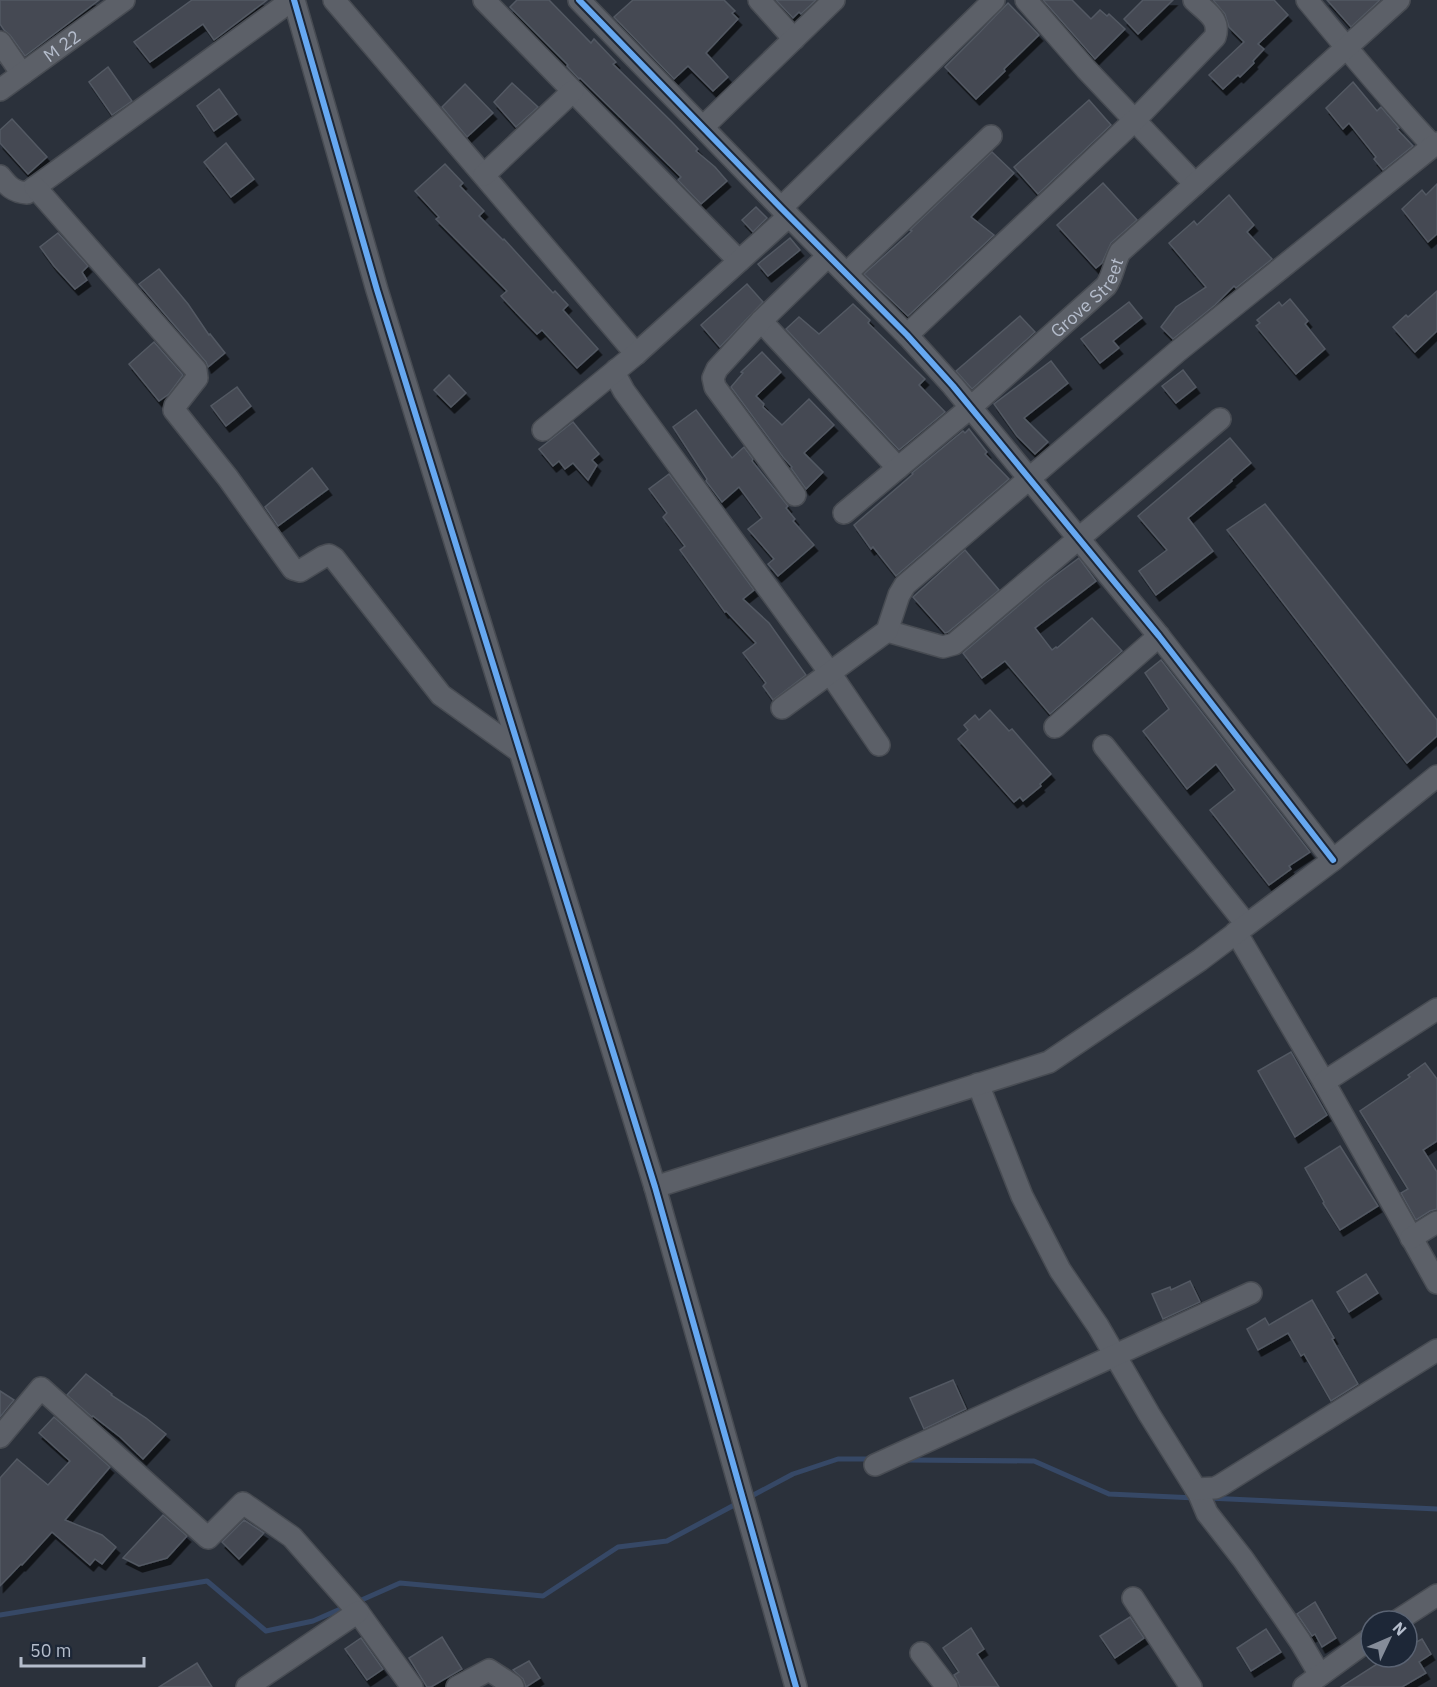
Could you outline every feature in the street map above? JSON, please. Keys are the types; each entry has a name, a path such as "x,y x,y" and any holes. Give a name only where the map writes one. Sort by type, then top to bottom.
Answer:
{"street":[{"name":"M 22","path":"0,90 123,0"},
{"path":"0,176 14,191 27,193 293,0 377,290 655,1187 796,1687"},
{"path":"334,0 636,354"},
{"path":"484,0 739,261"},
{"path":"759,0 794,39"},
{"path":"703,127 834,0"},
{"path":"543,430 636,354 739,261 994,0"},
{"path":"1026,0 1086,69 1195,184"},
{"path":"907,335 1135,120 1215,38 1218,29 1215,21 1194,0"},
{"path":"782,708 887,631 898,595 905,585 1178,351 1435,144 1346,48 1307,0"},
{"name":"Grove Street","path":"844,513 971,408 1106,286 1120,252 1399,0"},
{"path":"592,4 703,127 907,335 971,408 1159,636 1333,860"},
{"path":"0,42 22,74"},
{"path":"484,175 573,91"},
{"path":"847,273 991,136"},
{"path":"35,187 196,370 197,378 174,410 228,478 293,569 300,571 329,555 334,558 441,695 519,752"},
{"path":"795,495 715,387 713,378 717,369 760,321 828,256"},
{"path":"760,321 898,468"},
{"path":"616,370 617,378 624,391 830,673 879,745"},
{"path":"887,631 943,647 954,644 1220,419"},
{"path":"1055,727 1159,636"},
{"path":"1104,746 1241,928 1437,1283"},
{"path":"655,1187 1049,1062 1200,960 1333,860 1437,776"},
{"path":"1324,1082 1437,1009"},
{"path":"978,1084 1022,1196 1060,1269 1201,1499 1300,1641 1312,1681 1359,1647"},
{"path":"1411,1238 1437,1222"},
{"path":"875,1465 1251,1293"},
{"path":"1201,1499 1215,1488 1437,1350"},
{"path":"0,1437 41,1388 208,1538 243,1503 292,1537 358,1612 412,1687"},
{"path":"1416,1609 1437,1596"},
{"path":"1133,1598 1191,1687"},
{"path":"247,1687 358,1612"},
{"path":"921,1653 947,1687"},
{"path":"458,1687 489,1670 513,1687"}],"building":[{"path":"0,0 99,0 25,56 0,24"},
{"path":"192,0 267,0 214,40 203,24 150,62 134,42"},
{"path":"517,0 549,0 591,43 594,39 616,62 613,64 727,181 701,204 678,180 681,177 579,79 510,7"},
{"path":"633,0 724,0 735,11 732,13 738,19 706,53 728,77 713,91 688,66 674,79 614,17"},
{"path":"776,0 816,0 793,18"},
{"path":"1043,0 1072,0 1091,19 1100,10 1107,16 1109,14 1125,29 1095,59"},
{"path":"1143,0 1173,0 1138,34 1124,19"},
{"path":"1213,0 1274,0 1288,15 1258,44 1264,49 1253,61 1254,63 1223,89 1209,75 1244,42 1229,27 1225,14"},
{"path":"1327,0 1380,0 1351,27"},
{"path":"1008,3 1039,35 976,99 945,67"},
{"path":"108,67 132,101 112,115 89,82"},
{"path":"1353,82 1377,111 1381,107 1413,146 1383,170 1374,159 1376,157 1349,123 1343,129 1326,108"},
{"path":"512,83 538,107 516,127 494,102"},
{"path":"465,84 493,113 467,137 442,107"},
{"path":"219,89 237,114 214,131 197,106"},
{"path":"1089,100 1111,125 1038,194 1014,167"},
{"path":"12,119 47,157 28,174 0,143 0,130"},
{"path":"226,143 254,179 231,197 204,162"},
{"path":"992,152 1014,173 971,217 994,235 908,316 864,274 912,231 910,230"},
{"path":"445,164 463,183 460,186 484,211 479,216 504,239 553,293 555,291 568,305 563,310 598,349 577,368 542,330 537,334 501,296 507,291 436,219 439,217 415,191"},
{"path":"1103,183 1137,220 1111,243 1102,263 1096,268 1057,225"},
{"path":"1437,184 1437,234 1428,242 1402,209 1422,190 1426,195"},
{"path":"1229,195 1254,225 1247,232 1272,259 1236,288 1234,286 1215,305 1173,339 1161,327 1176,307 1206,287 1169,243 1194,221 1197,225"},
{"path":"756,207 767,218 753,232 742,220"},
{"path":"58,233 88,266 82,272 87,280 75,289 40,247"},
{"path":"790,238 800,250 768,276 758,264"},
{"path":"159,269 225,353 208,367 139,284"},
{"path":"747,284 763,302 720,347 701,325"},
{"path":"1437,291 1437,331 1415,352 1393,327"},
{"path":"1290,299 1308,321 1305,324 1325,349 1296,374 1256,326 1260,323 1257,320 1279,302 1282,306"},
{"path":"1129,302 1142,318 1113,341 1119,348 1100,363 1081,339"},
{"path":"853,304 870,320 868,323 925,379 919,385 945,412 899,450 786,329 799,317 819,334"},
{"path":"1020,316 1035,332 972,389 956,371"},
{"path":"154,342 183,375 169,394 159,401 129,364"},
{"path":"762,352 781,372 756,396 764,404 763,407 782,425 809,399 834,425 804,453 823,472 806,489 731,387 743,373 741,372"},
{"path":"1051,361 1068,383 1024,418 1048,442 1035,454 1017,436 994,404"},
{"path":"1183,370 1196,387 1176,403 1162,386"},
{"path":"449,375 466,393 451,407 434,390"},
{"path":"237,387 251,406 226,426 211,406"},
{"path":"696,410 732,458 744,447 753,459 752,461 788,506 786,508 795,519 793,521 814,545 778,576 768,564 774,559 748,529 762,518 739,487 722,502 706,481 707,479 673,427"},
{"path":"573,422 599,454 592,460 597,465 588,480 573,463 565,469 559,461 553,466 539,449"},
{"path":"969,429 987,452 985,454 1009,479 896,576 873,547 871,549 854,525 912,473 963,431 965,433"},
{"path":"1230,438 1251,463 1188,518 1213,551 1156,595 1139,571 1167,550 1138,516"},
{"path":"312,468 328,489 278,526 265,507"},
{"path":"669,474 754,590 743,599 769,623 806,675 773,700 763,686 766,683 743,653 756,643 725,612 680,550 685,546 663,517 667,513 649,489"},
{"path":"1265,504 1437,720 1437,736 1407,763 1227,530"},
{"path":"965,550 999,590 945,633 913,597"},
{"path":"1079,558 1096,581 1035,628 1052,650 1092,618 1122,651 1050,714 1005,661 982,678 963,653 1044,584"},
{"path":"1161,660 1310,852 1289,866 1291,869 1269,885 1210,810 1235,790 1216,764 1187,789 1143,731 1169,709 1145,673"},
{"path":"990,710 1009,731 1012,729 1051,774 1023,801 1020,797 1014,802 958,739 968,730 964,725 975,715 979,720"},
{"path":"1291,1052 1327,1115 1295,1137 1258,1071"},
{"path":"1425,1063 1437,1079 1437,1141 1423,1150 1437,1172 1437,1209 1416,1220 1401,1193 1408,1189 1360,1111 1410,1077 1408,1075"},
{"path":"1340,1146 1378,1206 1340,1230 1305,1168"},
{"path":"1366,1274 1378,1293 1349,1312 1337,1292"},
{"path":"1190,1281 1200,1302 1163,1319 1152,1294 1170,1287 1171,1290"},
{"path":"1312,1300 1358,1384 1331,1401 1304,1354 1301,1356 1288,1333 1258,1350 1247,1329 1265,1318 1269,1325"},
{"path":"86,1374 166,1434 143,1459 120,1437 67,1395"},
{"path":"953,1380 966,1409 924,1429 910,1398"},
{"path":"0,1391 14,1400 0,1417"},
{"path":"54,1417 110,1467 65,1520 102,1535 116,1547 102,1564 95,1559 90,1565 52,1532 0,1586 0,1478 17,1459 48,1485 70,1461 39,1433"},
{"path":"163,1515 187,1536 167,1558 139,1566 123,1558"},
{"path":"244,1520 264,1533 239,1559 222,1542"},
{"path":"1315,1602 1336,1638 1322,1647 1315,1634 1312,1636 1297,1614"},
{"path":"1130,1617 1144,1638 1115,1658 1100,1636"},
{"path":"971,1628 984,1649 977,1654 999,1687 960,1687 954,1675 959,1672 943,1648"},
{"path":"1266,1629 1281,1652 1251,1671 1237,1648"},
{"path":"442,1637 462,1669 431,1687 427,1687 409,1658"},
{"path":"361,1638 383,1669 367,1680 345,1649"},
{"path":"1422,1639 1431,1654 1419,1662 1419,1641"},
{"path":"529,1661 540,1678 526,1687 523,1679 513,1670"},
{"path":"1419,1662 1426,1673 1402,1687 1341,1687 1369,1669 1419,1669"},
{"path":"197,1663 212,1687 159,1687"}],"waterway":[{"path":"746,1499 793,1474 838,1459 873,1459"},
{"path":"906,1460 1034,1461 1109,1494 1196,1498"},
{"path":"1208,1498 1437,1509"},
{"path":"357,1602 400,1583 543,1596 618,1547 667,1541 738,1503"},
{"path":"0,1615 207,1581 266,1631 313,1621 345,1607"}],"cycle path":[{"path":"294,0 377,290 655,1187 796,1687"},
{"path":"579,0 907,335 953,386 1159,636 1333,860"}]}
